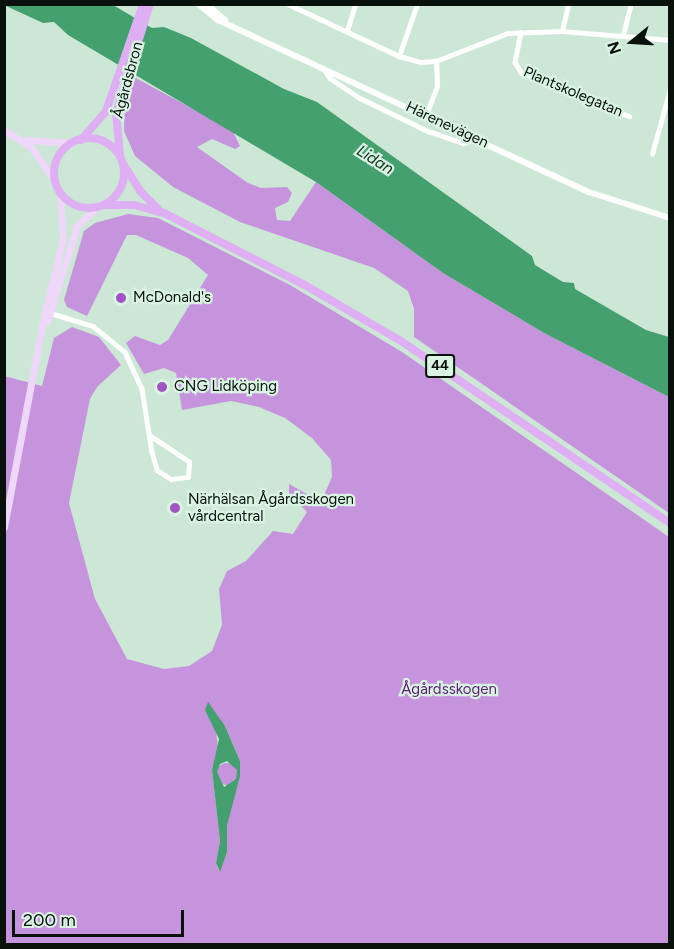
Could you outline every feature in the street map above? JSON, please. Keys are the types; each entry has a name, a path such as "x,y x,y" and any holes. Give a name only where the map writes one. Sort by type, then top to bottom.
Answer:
{"main road":[{"name":"Ågårdsbron","path":"81,140 102,117 119,87 146,6"},
{"name":"Ågårdsbron","path":"119,87 116,113 121,160"},
{"path":"4,130 39,144 71,143 81,140"},
{"path":"4,527 63,239 60,192 56,182 30,146 16,136"},
{"name":"44","path":"81,140 104,142 121,160 140,191 164,213"},
{"path":"56,182 56,163 71,143"},
{"name":"44","path":"100,206 121,188 121,160"},
{"name":"44","path":"60,192 76,205 134,205 164,213 303,284 401,340 669,523"},
{"path":"47,312 77,226 100,206"}],"street":[{"name":"Härenevägen","path":"198,4 228,23 612,201 669,218"},
{"name":"Härenevägen","path":"206,4 228,23"},
{"path":"347,31 355,4"},
{"path":"399,56 417,4"},
{"path":"562,31 568,4"},
{"path":"623,35 631,4"},
{"path":"290,5 399,56 421,62 436,61 488,38 521,32 562,31 669,40"},
{"name":"Plantskolegatan","path":"521,32 516,62 521,72 629,116"},
{"path":"426,115 436,91 436,61"},
{"path":"324,67 330,78 360,98 409,122 463,143 476,139"},
{"path":"652,154 669,89"},
{"path":"47,312 93,326 125,352 142,389 150,436 159,472 171,479 188,477 190,466 183,457 150,436"}],"green space":[{"path":"132,76 232,130 240,146 235,149 212,139 197,147 248,183 261,188 287,187 292,193 288,202 275,208 277,220 290,221 316,182 443,273 544,333 669,397 669,513 414,337 414,309 408,291 374,268 240,222 173,187 135,156 124,131 125,103"},
{"name":"Ågårdsskogen","path":"128,214 158,218 290,285 402,352 669,537 669,944 5,944 4,376 42,386 54,338 72,327 99,337 121,365 97,387 90,399 69,503 95,599 127,659 164,669 189,666 212,651 222,625 219,589 227,571 246,561 273,531 293,534 307,512 289,494 289,484 321,502 332,477 331,460 312,438 285,418 259,407 231,401 182,410 176,373 164,368 144,374 126,343 135,336 160,345 168,340 208,275 188,258 136,235 127,235 87,316 67,307 64,300 84,231 95,223","holes":["225,726 240,761 227,826 227,852 219,871 216,863 220,841 212,770 218,751 216,728"]},
{"path":"227,763 235,766 238,774 235,782 227,785 219,782 216,774 219,766"}],"water":[{"name":"Lidan","path":"4,5 113,5 152,28 164,27 191,38 284,89 317,102 532,256 535,265 563,282 574,283 575,289 646,330 669,337 669,397 544,333 443,273 316,182 68,35 54,22 43,23"},
{"path":"208,702 225,726 240,761 240,776 227,826 227,852 220,872 216,863 220,841 212,770 219,739 205,710","holes":["227,761 237,770 236,779 224,787 217,772 220,764"]}],"place":[{"name":"McDonald's","path":"121,298"},
{"name":"CNG Lidköping","path":"162,387"},
{"name":"Närhälsan Ågårdsskogen vårdcentral","path":"175,508"}]}
